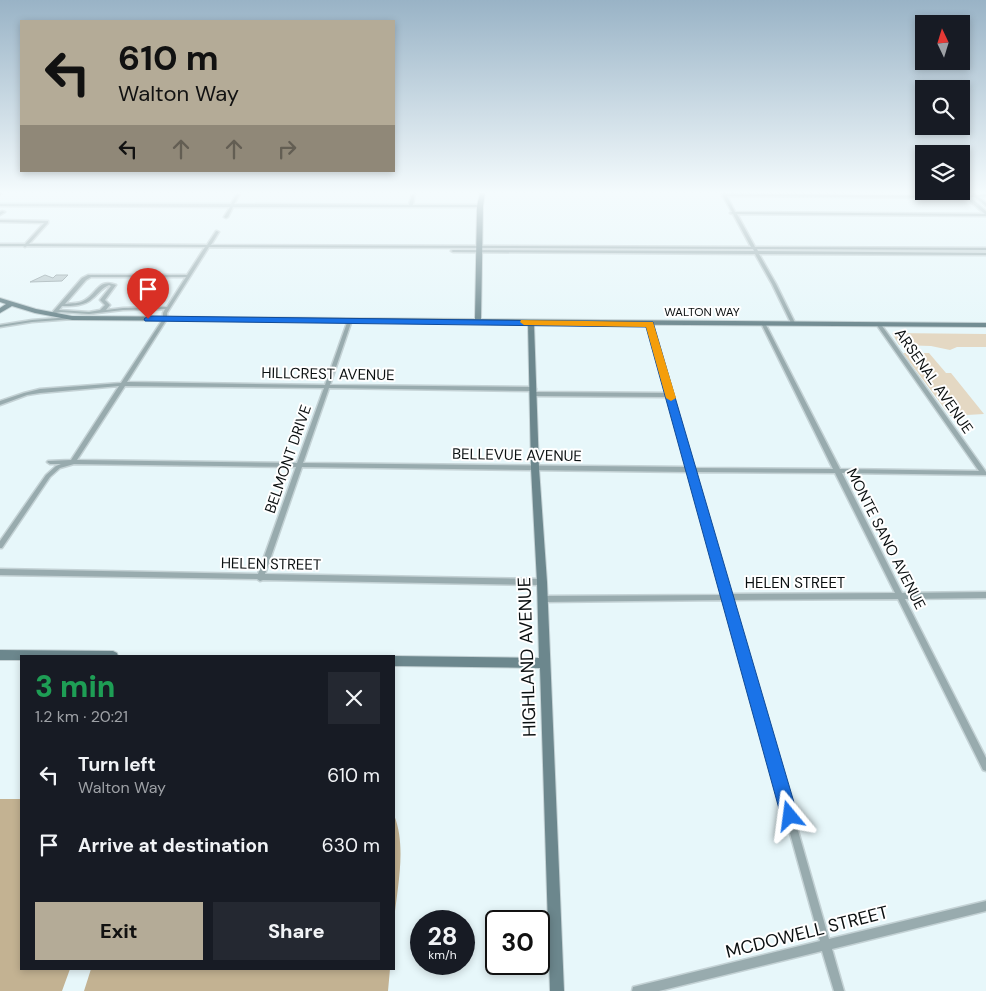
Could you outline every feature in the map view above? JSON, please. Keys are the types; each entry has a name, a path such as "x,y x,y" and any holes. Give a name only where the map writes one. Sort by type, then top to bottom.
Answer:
{"main road":[{"path":"478,321 481,239"},
{"name":"WALTON WAY","path":"0,300 72,318 650,324 986,325"},
{"path":"0,311 10,304"},
{"name":"HIGHLAND AVENUE","path":"531,322 535,468 543,599 557,991"},
{"path":"0,654 56,655"},
{"path":"395,660 544,663"}],"street":[{"path":"25,246 31,239"},
{"path":"0,546 48,476 58,467 72,462 166,319 165,313 212,239"},
{"path":"747,239 774,284 793,323"},
{"path":"0,246 207,248 210,250 270,248 627,250 752,248 986,249"},
{"path":"0,252 7,246"},
{"path":"868,248 871,253"},
{"path":"933,249 936,253"},
{"path":"686,250 755,253 986,254"},
{"path":"54,314 84,279 90,276 188,276"},
{"path":"137,292 150,276"},
{"path":"62,305 87,302 101,286 114,285 102,300 108,305 102,311"},
{"path":"54,314 61,311 89,313 168,308"},
{"path":"0,325 72,318"},
{"name":"BELMONT DRIVE","path":"260,578 350,320"},
{"name":"MONTE SANO AVENUE","path":"763,323 986,767"},
{"path":"650,324 839,991"},
{"name":"ARSENAL AVENUE","path":"878,324 985,475"},
{"name":"HILLCREST AVENUE","path":"0,403 40,391 123,384 327,386 670,395"},
{"name":"BELLEVUE AVENUE","path":"50,462 838,471 985,475"},
{"name":"HELEN STREET","path":"0,572 542,582"},
{"name":"HELEN STREET","path":"543,599 986,595"},
{"name":"MCDOWELL STREET","path":"636,991 986,906"}],"shaded area":[{"path":"892,333 986,334 986,347 957,347 950,350 931,346 899,345"},
{"path":"903,353 929,353 946,373 951,373 984,414 950,416"},
{"path":"0,799 20,799 20,970 70,970 62,991 0,991"},
{"path":"395,818 401,854 395,913"},
{"path":"91,970 390,970 388,991 84,991"}],"building":[{"path":"45,275 53,278 56,275 68,275 62,281 30,282"}],"slow traffic":[{"path":"524,322 650,324 671,398"}],"route":[{"path":"148,319 650,324 790,816"}]}
